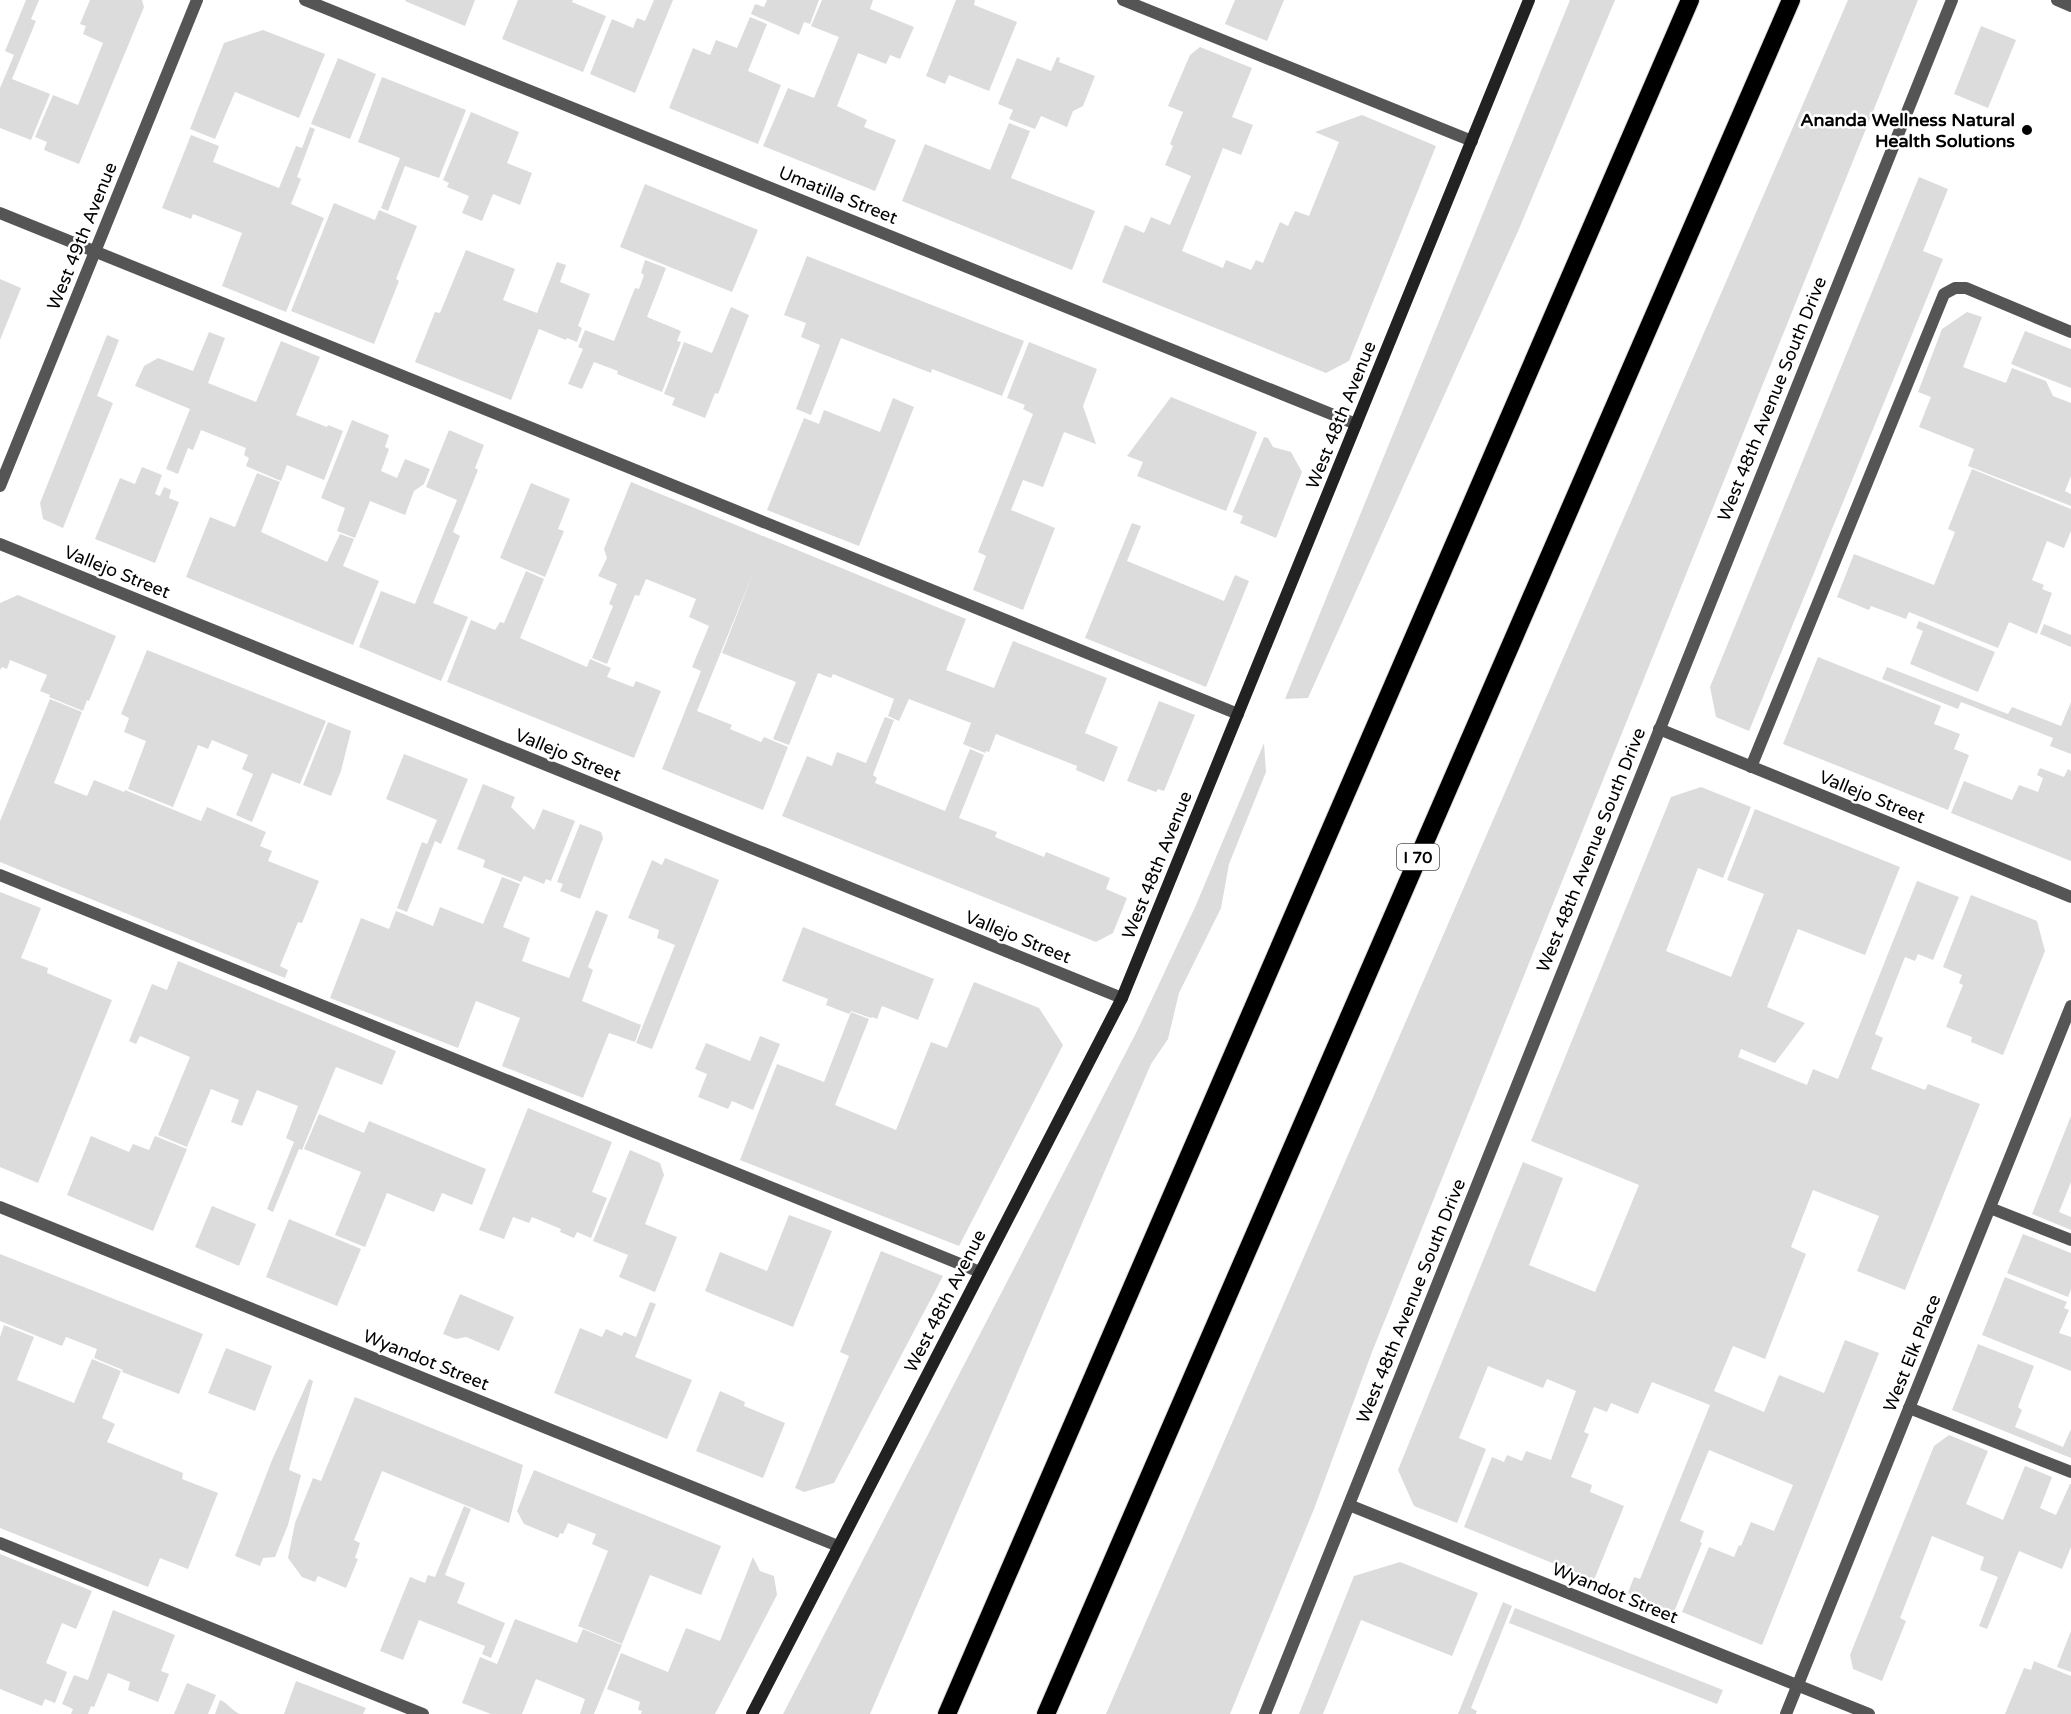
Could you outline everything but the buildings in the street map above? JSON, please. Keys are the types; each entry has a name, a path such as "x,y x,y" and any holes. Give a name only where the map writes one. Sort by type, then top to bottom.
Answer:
{"highway":[{"path":"947,1714 1690,0"},
{"name":"I 70","path":"1046,1714 1791,0"}],"street":[{"name":"West 49th Avenue","path":"0,486 197,0"},
{"name":"Umatilla Street","path":"305,0 1356,424"},
{"path":"1123,0 1472,141"},
{"name":"West 48th Avenue","path":"752,1714 1122,998 1529,0"},
{"name":"West 48th Avenue South Drive","path":"1265,1714 1952,0"},
{"path":"2057,0 2071,6"},
{"path":"0,213 1238,714"},
{"path":"1751,767 1944,294 1955,288 1966,288 2071,332"},
{"name":"Vallejo Street","path":"0,544 1122,998"},
{"name":"Vallejo Street","path":"1659,729 2071,897"},
{"path":"0,875 980,1272"},
{"name":"West Elk Place","path":"1786,1714 2071,1006"},
{"name":"Wyandot Street","path":"0,1207 838,1546"},
{"path":"1990,1208 2071,1240"},
{"path":"1909,1408 2071,1472"},
{"name":"Wyandot Street","path":"1349,1505 1869,1714"},
{"path":"0,1543 423,1714"}],"shaded area":[{"path":"26,0 39,0 31,19 36,21 12,79 50,94 31,140 0,128 0,88 14,55 5,51"},
{"path":"90,0 142,0 144,7 79,164 44,150 47,142 35,137 53,95 78,105 103,43 83,34 86,26 80,24"},
{"path":"406,0 475,0 465,26"},
{"path":"518,0 573,0 572,2 606,16 583,72 502,39"},
{"path":"654,0 673,0 635,93 590,74 612,19 633,28 637,18 645,21"},
{"path":"767,0 819,0 810,24 804,22 799,35 751,14 755,4 764,7"},
{"path":"822,0 873,0 870,9 914,27 900,59 890,55 886,64 858,53 837,106 867,120 864,127 896,140 875,191 763,146 788,88 814,98 839,37 811,26"},
{"path":"956,0 975,0 974,5 1017,22 989,91 949,75 945,84 926,76"},
{"path":"1235,0 1284,0 1267,41 1225,24"},
{"path":"1570,0 1615,0 1519,229 1308,698 1285,699"},
{"path":"1848,0 1918,0 1372,1352 1314,1509 1230,1714 1106,1714"},
{"path":"750,17 767,24 748,71 781,85 758,144 669,108 693,48 710,55 716,40 737,48"},
{"path":"1981,26 2016,40 1988,108 1954,94"},
{"path":"263,30 325,54 299,118 235,92 215,139 190,129 224,43"},
{"path":"1200,47 1252,68 1232,117 1253,125 1241,155 1223,148 1182,251 1223,268 1226,260 1251,270 1256,260 1263,263 1280,222 1288,226 1295,211 1309,216 1339,142 1315,132 1362,115 1436,146 1349,361 1326,373 1102,282 1125,225 1144,233 1151,217 1170,225 1191,176 1165,165 1173,146 1170,144 1183,112 1168,106 1190,55"},
{"path":"1057,57 1060,58 1059,62 1095,76 1083,106 1073,111 1067,127 1041,116 1035,129 1009,119 1013,110 998,104 1017,58 1051,71"},
{"path":"338,58 376,74 350,139 311,124"},
{"path":"382,77 466,110 439,178 405,166 388,211 381,208 400,158 358,142"},
{"path":"471,112 519,132 507,163 532,173 520,205 493,194 482,221 462,213 469,196 447,187 449,183 443,180"},
{"path":"1009,123 1030,131 1011,178 1095,211 1072,270 902,201 925,144 990,170"},
{"path":"310,127 315,129 297,177 301,179 291,204 324,218 286,312 222,286 242,233 193,214 191,219 162,208 191,135 219,146 213,162 279,188 296,146 302,148"},
{"path":"1919,177 1948,189 1923,251 1943,259 1749,731 1716,717 1710,687"},
{"path":"645,184 758,230 732,292 620,247"},
{"path":"334,203 375,220 379,210 417,226 396,279 399,281 374,344 291,311"},
{"path":"466,250 515,269 503,300 537,313 557,262 566,265 560,282 590,294 578,326 582,328 577,342 539,329 511,400 415,362 435,312 440,313"},
{"path":"807,256 1024,341 1002,396 932,369 931,373 841,338 811,415 796,409 820,345 801,337 806,323 784,315"},
{"path":"645,260 666,268 647,317 681,331 677,341 681,342 662,392 594,362 582,389 568,384 583,349 578,347 585,330 614,341 635,288 639,289 644,275 641,273"},
{"path":"0,279 21,288 0,340"},
{"path":"731,307 749,315 718,394 715,393 705,418 672,405 675,398 664,394 684,342 712,353"},
{"path":"1967,312 1982,317 1963,367 2006,383 2012,368 2046,381 2053,396 2071,403 2071,476 2065,491 2071,494 2071,506 1968,466 1974,449 1919,427 1931,397 1918,392 1942,329"},
{"path":"2025,331 2071,349 2071,388 2011,364"},
{"path":"209,332 225,338 208,383 256,402 281,341 320,357 296,415 343,431 324,480 287,465 281,481 246,466 249,458 244,455 246,448 201,430 193,450 188,448 178,474 166,469 190,409 135,386 144,366 158,358 193,371"},
{"path":"107,335 119,340 97,396 113,403 63,528 43,519 40,503"},
{"path":"1029,342 1097,369 1083,406 1096,444 1064,432 1043,487 1023,480 1011,510 1055,528 1023,610 973,590 986,556 978,552 1033,414 1023,409 1025,405 1007,398"},
{"path":"1171,397 1257,432 1226,511 1137,476 1143,462 1127,456"},
{"path":"893,398 914,407 859,546 767,510 804,418 819,424 824,410 880,432"},
{"path":"352,420 389,435 385,447 389,449 381,471 397,478 405,459 430,469 424,484 414,491 405,515 370,501 355,538 337,531 345,508 321,498"},
{"path":"449,430 484,445 475,468 478,470 453,532 460,536 433,603 468,617 441,681 359,647 381,591 415,604 457,500 426,487"},
{"path":"1264,437 1268,438 1273,447 1291,452 1302,472 1276,538 1240,523 1243,516 1233,512"},
{"path":"142,467 162,475 155,494 160,496 164,487 171,490 169,498 179,502 155,563 95,539 120,478 135,484"},
{"path":"1972,469 2071,509 2071,531 2064,548 2047,541 2032,580 2044,585 2042,589 2052,593 2037,634 2009,622 1998,648 1909,612 1906,619 1871,606 1869,610 1837,597 1854,554 1934,585 1955,532 1948,529"},
{"path":"257,473 280,482 261,532 327,562 340,534 354,539 343,566 379,581 353,645 186,577 210,517 235,527"},
{"path":"631,482 966,619 946,670 994,688 1013,641 1107,678 1085,733 1118,747 1104,782 1076,770 1077,766 996,734 989,752 985,753 963,744 971,723 909,699 899,721 888,716 894,699 833,674 831,678 818,673 789,745 773,739 796,682 722,653 753,573 697,711 732,725 730,729 761,742 764,737 788,747 763,810 662,769 701,671 692,667 709,626 689,617 696,599 646,579 639,596 635,595 607,664 592,658 613,606 609,604 617,584 598,576 607,558 604,549"},
{"path":"531,483 570,499 558,529 564,531 545,577 500,558"},
{"path":"1132,523 1141,526 1127,561 1224,601 1235,575 1249,581 1206,687 1085,638"},
{"path":"526,571 544,579 520,638 587,667 590,659 611,668 607,677 633,687 636,681 661,691 634,758 447,682 471,620 495,630 500,622 504,623"},
{"path":"18,595 116,636 83,711 40,691 47,675 10,660 7,669 2,667 0,670 0,603"},
{"path":"1919,621 1995,652 1978,692 1910,664 1923,631 1916,628"},
{"path":"2044,624 2071,635 2071,647 2040,634"},
{"path":"147,650 326,721 300,784 272,773 252,822 236,815 253,774 242,769 248,755 212,740 208,749 198,745 173,807 128,789 146,741 124,732 129,718 121,714"},
{"path":"1818,657 1941,706 1934,724 1960,734 1954,749 1969,755 1948,810 1783,744"},
{"path":"1887,667 2008,714 2012,707 2061,726 2071,702 2071,754 2050,746 2053,738 1961,702 1958,709 1882,679"},
{"path":"50,699 82,712 54,783 87,796 94,780 201,821 207,807 266,832 260,846 272,851 268,861 319,881 302,923 298,922 280,966 288,970 285,978 0,862 0,821"},
{"path":"1159,701 1195,715 1164,791 1158,789 1156,792 1127,781"},
{"path":"885,717 894,720 873,775 877,778 875,783 945,811 970,749 984,755 959,818 997,832 995,837 1044,857 1046,852 1110,878 1106,889 1127,898 1113,933 1096,942 782,816 807,756 832,766 837,752 866,763"},
{"path":"328,722 351,731 341,771 331,796 303,785"},
{"path":"1264,743 1266,772 1229,864 1221,908 1179,993 1168,1039 1151,1064 870,1714 783,1714 1137,1031 1196,905"},
{"path":"404,754 468,779 441,844 435,841 407,912 397,908 422,842 427,844 437,820 386,799"},
{"path":"2040,768 2064,777 2068,769 2071,771 2071,861 1951,813 1964,781 2012,800 2019,785 2038,792 2043,778 2037,775"},
{"path":"483,784 515,797 511,807 534,830 543,809 575,821 551,881 546,879 544,884 524,876 521,882 483,867 485,860 457,849"},
{"path":"1701,787 1751,807 1723,878 1698,868 1666,951 1731,977 1764,894 1727,880 1755,809 1900,867 1865,955 1798,929 1767,1007 1805,1023 1775,1063 1741,1049 1738,1057 1807,1085 1813,1069 1838,1079 1917,881 1959,897 1933,960 1918,954 1915,961 1905,957 1875,1034 1883,1038 1871,1069 1925,1090 1928,1084 1980,1104 1905,1290 1857,1271 1879,1216 1813,1190 1791,1247 1806,1254 1765,1359 1733,1346 1714,1391 1764,1412 1779,1375 1824,1393 1845,1340 1879,1353 1762,1645 1682,1612 1709,1547 1734,1557 1751,1522 1774,1531 1793,1485 1709,1450 1680,1521 1704,1531 1700,1542 1702,1543 1674,1612 1628,1593 1634,1577 1640,1579 1710,1405 1652,1382 1638,1414 1611,1403 1607,1412 1594,1407 1584,1432 1589,1434 1571,1477 1592,1485 1590,1492 1624,1506 1594,1580 1464,1527 1492,1457 1504,1462 1507,1455 1522,1461 1526,1451 1551,1460 1576,1391 1547,1379 1543,1388 1488,1366 1459,1438 1486,1449 1457,1523 1414,1506 1398,1470 1523,1162 1563,1178 1529,1265 1595,1292 1639,1185 1531,1141 1671,797"},
{"path":"580,824 601,832 603,838 580,899 560,891 563,884 557,882"},
{"path":"665,858 719,880 652,1049 636,1043 675,945 657,938 659,930 628,918 652,860 662,865"},
{"path":"502,877 520,884 503,927 530,938 522,961 569,978 596,910 608,915 588,967 593,970 582,1001 641,1025 635,1042 609,1033 583,1098 502,1066 520,1018 476,1001 458,1048 330,998 361,918 389,929 396,911 433,926 440,907 483,924"},
{"path":"0,892 41,908 21,958 48,968 47,973 112,1000 38,1183 0,1167"},
{"path":"1971,895 2037,921 2045,951 2003,1055 1971,1042 1972,1037 1946,1027 1963,985 1959,983 1962,975 1943,967"},
{"path":"803,927 934,979 918,1020 882,1006 877,1019 851,1011 849,1014 826,1005 828,999 782,981"},
{"path":"178,961 396,1051 382,1085 336,1067 302,1150 299,1149 273,1212 267,1209 294,1142 286,1138 298,1106 257,1090 242,1126 231,1122 239,1100 211,1089 187,1147 158,1135 190,1057 140,1036 136,1044 129,1041 152,984 167,990"},
{"path":"974,982 1039,1008 1063,1045 959,1246 740,1160 777,1064 824,1082 851,1012 869,1019 835,1105 896,1130 931,1042 947,1048"},
{"path":"760,1036 780,1044 753,1110 732,1101 728,1109 698,1097 707,1074 695,1069 706,1043 750,1061"},
{"path":"528,1108 612,1142 592,1192 607,1198 591,1238 577,1232 574,1238 560,1232 561,1229 532,1217 529,1223 513,1217 504,1239 479,1230"},
{"path":"319,1114 364,1133 369,1121 486,1169 472,1205 442,1193 434,1212 387,1193 365,1247 335,1235 361,1172 304,1149"},
{"path":"2071,1116 2071,1182 2059,1212 2071,1217 2071,1230 2032,1214"},
{"path":"91,1136 129,1152 133,1144 149,1150 155,1136 187,1149 153,1231 67,1195"},
{"path":"630,1150 660,1163 664,1175 645,1224 677,1237 655,1292 619,1277 628,1255 593,1241"},
{"path":"212,1206 256,1224 239,1266 195,1247"},
{"path":"789,1215 832,1231 793,1327 705,1291 720,1252 767,1271"},
{"path":"289,1219 361,1249 337,1306 266,1277"},
{"path":"2023,1234 2071,1253 2071,1289 2068,1297 2007,1273"},
{"path":"881,1251 943,1276 834,1483 804,1492 795,1488 849,1356 840,1352"},
{"path":"0,1254 203,1334 179,1394 122,1372 123,1370 94,1358 97,1349 66,1337 62,1346 0,1321"},
{"path":"2005,1277 2067,1302 2064,1308 2069,1310 2059,1333 2071,1337 2071,1371 1982,1335"},
{"path":"460,1294 514,1317 499,1351 466,1337 456,1339 443,1334"},
{"path":"650,1302 656,1304 635,1357 692,1380 667,1439 554,1393 580,1328 602,1337 606,1329 622,1336 624,1332 636,1337"},
{"path":"4,1325 34,1337 17,1380 74,1403 92,1359 121,1371 102,1418 115,1424 107,1442 183,1473 182,1479 218,1493 188,1569 160,1558 148,1587 0,1528 0,1337"},
{"path":"1978,1344 2034,1366 2018,1407 2022,1410 2015,1427 2063,1447 2071,1429 2071,1458 1952,1410"},
{"path":"226,1348 272,1366 255,1411 208,1393"},
{"path":"309,1379 313,1381 289,1470 301,1475 288,1525 275,1557 263,1558 260,1566 235,1556 272,1460"},
{"path":"720,1391 745,1402 744,1406 785,1423 763,1478 696,1451"},
{"path":"355,1397 523,1465 509,1523 382,1471 354,1540 360,1543 355,1558 358,1559 346,1588 318,1576 315,1582 302,1577 288,1558 295,1523 313,1478 321,1481"},
{"path":"1949,1435 1988,1451 1966,1504 2003,1520 2025,1466 2052,1477 2040,1508 2056,1515 2071,1484 2071,1547 2062,1569 2019,1551 1987,1629 1979,1626 1998,1577 1980,1570 1984,1557 1932,1536 1900,1618 1906,1621 1882,1681 1853,1669 1850,1655 1934,1446"},
{"path":"534,1470 721,1546 701,1595 650,1575 622,1644 578,1626 608,1551 592,1544 596,1534 568,1523 563,1534 560,1533 558,1538 524,1524 517,1511"},
{"path":"464,1506 471,1509 445,1575 465,1583 457,1603 505,1623 491,1658 482,1654 485,1646 419,1620 403,1660 380,1651 410,1577 425,1583 428,1575 435,1577"},
{"path":"0,1554 92,1591 76,1629 62,1623 46,1663 67,1672 55,1703 45,1699 42,1706 0,1689"},
{"path":"753,1557 760,1571 774,1576 777,1595 715,1714 641,1714 642,1711 638,1710 640,1702 607,1689 621,1653 668,1672 686,1628 720,1641"},
{"path":"1400,1562 1478,1593 1452,1656 1361,1620 1323,1714 1299,1714 1354,1576"},
{"path":"1503,1602 1512,1606 1471,1708 1477,1711 1476,1714 1458,1714"},
{"path":"1515,1608 1723,1690 1717,1704 1509,1623"},
{"path":"113,1610 175,1635 161,1671 169,1674 158,1702 128,1690 130,1682 108,1673 94,1707 91,1706 88,1714 71,1714 73,1709 62,1704 74,1675 88,1680"},
{"path":"515,1619 577,1643 583,1629 622,1645 594,1714 580,1714 585,1699 536,1679 522,1714 491,1714 462,1703 480,1657 497,1664"},
{"path":"2071,1631 2071,1672 2057,1667"},
{"path":"2034,1661 2071,1676 2071,1714 2005,1714 2024,1668 2031,1670"},
{"path":"296,1681 366,1708 363,1714 284,1714"},
{"path":"187,1683 216,1695 208,1714 174,1714"},
{"path":"220,1700 235,1711 240,1714 215,1714"}],"place":[{"name":"Ananda Wellness Natural Health Solutions","path":"2027,130"}]}
